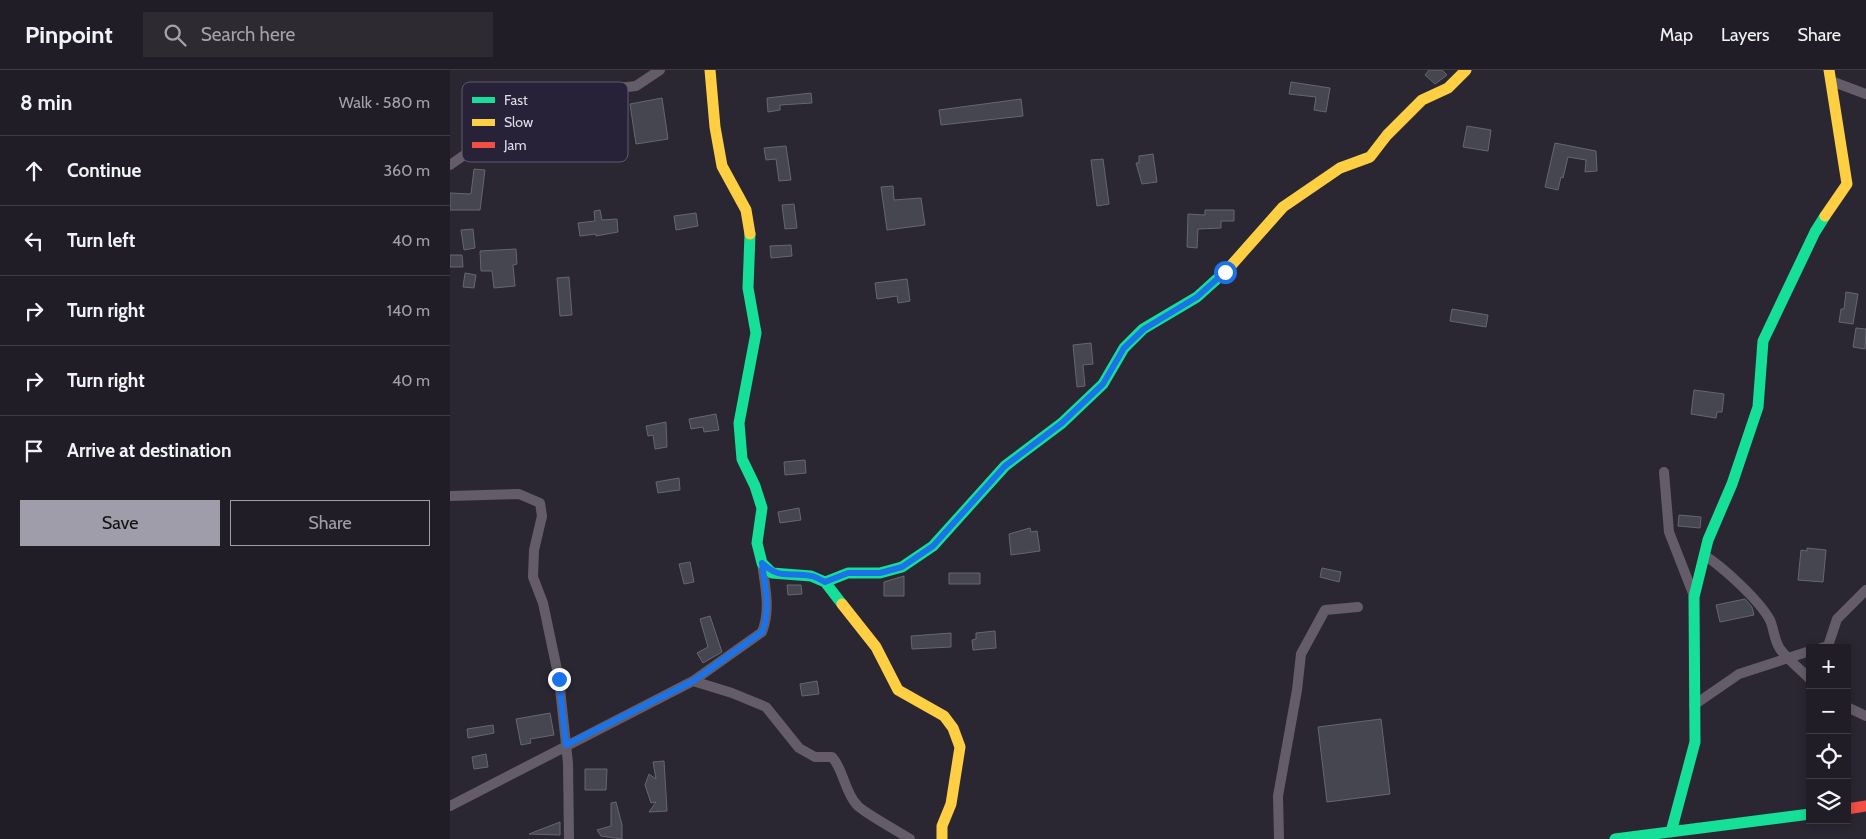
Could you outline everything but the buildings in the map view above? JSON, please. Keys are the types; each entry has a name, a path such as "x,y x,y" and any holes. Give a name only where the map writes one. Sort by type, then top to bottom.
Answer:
{"street":[{"path":"628,87 636,86 660,70"},
{"path":"450,805 693,681 762,632 766,622 767,602 762,563 757,543 762,508 755,486 742,459 740,423 756,333 748,288 751,238 746,210 722,166 715,127 710,70"},
{"path":"825,582 848,573 880,573 902,567 933,546 1005,466 1062,423 1103,384 1124,348 1144,329 1197,297 1225,272 1283,207 1340,168 1370,157 1388,135 1422,100 1448,88 1466,70"},
{"path":"1830,76 1866,94"},
{"path":"1671,832 1695,742 1694,597 1708,540 1732,484 1758,407 1763,341 1815,232 1847,184 1830,76"},
{"path":"450,165 462,157"},
{"path":"1664,472 1670,532 1694,597"},
{"path":"450,496 519,494 540,503 542,516 534,550 533,577 543,603 557,670 566,745 569,839"},
{"path":"1704,555 1718,564 1755,599 1770,620 1778,646 1786,658 1806,676"},
{"path":"762,563 772,573 790,576 811,576 825,582 876,647 898,690 944,716 952,728 960,747 951,804 942,826 942,839"},
{"path":"1829,644 1836,619 1866,590"},
{"path":"1279,839 1278,796 1297,690 1301,654 1325,610 1358,607"},
{"path":"1694,705 1739,674 1806,652"},
{"path":"693,681 732,693 766,707 799,748 816,757 832,757 838,764 847,790 857,806 910,839"},
{"path":"1851,709 1866,716"},
{"path":"1851,808 1866,806"},
{"path":"1615,839 1671,832 1690,834 1806,815"}],"traffic: fast":[{"path":"1671,832 1695,742 1694,597 1708,540 1732,484 1758,407 1763,341 1815,232 1825,216"},
{"path":"750,234 748,288 756,333 739,423 742,459 755,486 762,508 757,543 762,563 772,573 811,576 825,582 842,604"},
{"path":"825,582 848,573 880,573 902,567 933,546 1005,466 1062,423 1103,384 1124,348 1143,329 1197,297 1228,269"},
{"path":"1615,839 1806,815"}],"traffic: slow":[{"path":"710,70 715,127 722,166 746,210 750,234"},
{"path":"1228,269 1283,207 1340,168 1370,157 1387,135 1422,100 1448,88 1466,70"},
{"path":"1825,216 1847,184 1829,70"},
{"path":"842,604 876,647 898,690 944,716 953,728 960,747 951,804 942,826 942,839"}],"traffic: jam":[{"path":"1851,808 1866,806"}],"route":[{"path":"559,679 566,745 693,681 762,632 766,622 767,602 762,563 772,573 790,576 811,576 825,582 848,573 880,573 902,567 933,546 1005,466 1062,423 1103,384 1124,348 1144,329 1197,297 1225,272"}]}
